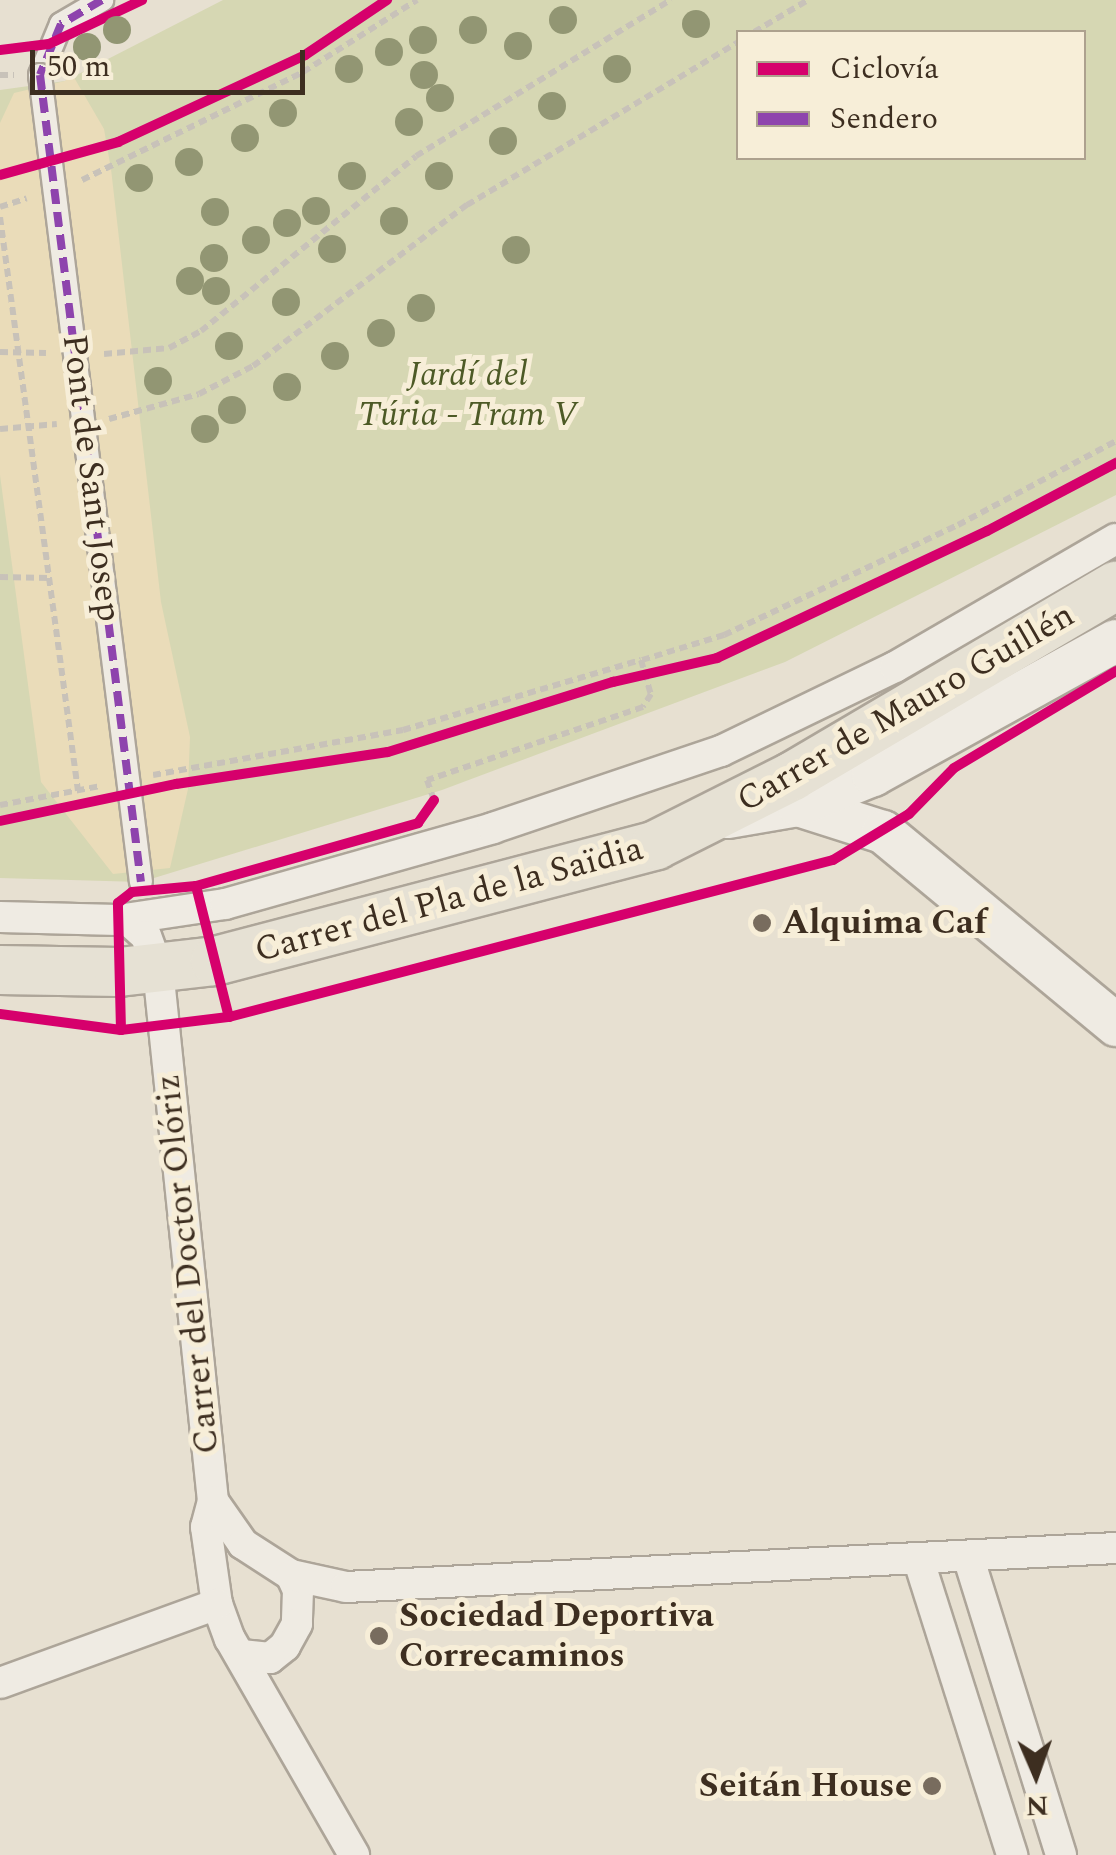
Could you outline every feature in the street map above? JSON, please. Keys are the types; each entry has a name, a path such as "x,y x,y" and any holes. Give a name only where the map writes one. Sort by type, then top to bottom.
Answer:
{"main road":[{"name":"Carrer de Mauro Guillén","path":"715,818 1116,586"},
{"name":"Carrer de Mauro Guillén","path":"715,818 798,805 939,743 1116,641"},
{"path":"798,805 884,832 1116,1025"},
{"name":"Carrer del Pla de la Saïdia","path":"0,970 158,969 275,949 635,852 715,818"}],"street":[{"name":"Pont de Sant Josep","path":"102,0 60,24 40,75 141,882"},
{"name":"Carrer de Mauro Guillén","path":"721,751 894,668 1116,539"},
{"name":"Carrer del Pla de la Saïdia","path":"0,917 127,919 226,904 493,828 721,751"},
{"name":"Carrer del Doctor Olóriz","path":"127,919 146,936 158,969 213,1501 206,1527 215,1591 241,1655 354,1855"},
{"name":"Carrer del Doctor Olóriz","path":"213,1501 230,1530 279,1568"},
{"path":"0,1683 215,1591 231,1562 279,1568 346,1587 1116,1548"},
{"path":"968,1556 1061,1855"},
{"path":"918,1558 1012,1855"},
{"path":"241,1655 270,1658 286,1646 301,1607 279,1568"}],"path":[{"path":"66,185 304,72 417,0"},
{"path":"98,354 169,348 201,331 416,156 671,0"},
{"path":"757,30 808,0"},
{"path":"254,79 305,55 370,11"},
{"path":"104,420 199,394 253,366 467,205 736,43"},
{"path":"0,207 33,196"},
{"path":"0,217 78,791 0,804"},
{"path":"0,352 58,353"},
{"path":"0,429 66,424"},
{"path":"172,771 403,730 724,636 958,525 1116,441"},
{"path":"0,576 49,578"},
{"path":"426,818 434,800 427,780 643,707 651,694 642,660"},
{"path":"482,723 613,682 665,674"},
{"path":"159,788 253,772"}],"green space":[{"name":"Jardí del Túria - Tram V","path":"223,0 1116,0 1116,495 785,662 442,790 141,882 0,878 0,90 65,81"}],"sand":[{"path":"72,74 104,129 161,602 190,737 188,789 170,868 113,874 41,782 0,475 0,123 14,93 65,81"}],"marked path":[{"path":"102,0 61,24 40,75 141,882"}],"cycle path":[{"path":"0,50 49,44 142,0"},
{"path":"0,175 118,142 305,55 387,0"},
{"path":"0,821 176,784 388,752 613,682 717,658 987,531 1116,463"},
{"path":"0,1014 121,1030 229,1017 833,860 909,814 954,768 1116,671"},
{"path":"196,886 418,823 434,800"},
{"path":"121,1030 118,903 132,892 196,886 229,1017"}],"place":[{"name":"Alquima Caf","path":"762,923"},
{"name":"Sociedad Deportiva Correcaminos","path":"379,1636"},
{"name":"Seitán House","path":"932,1786"}]}
